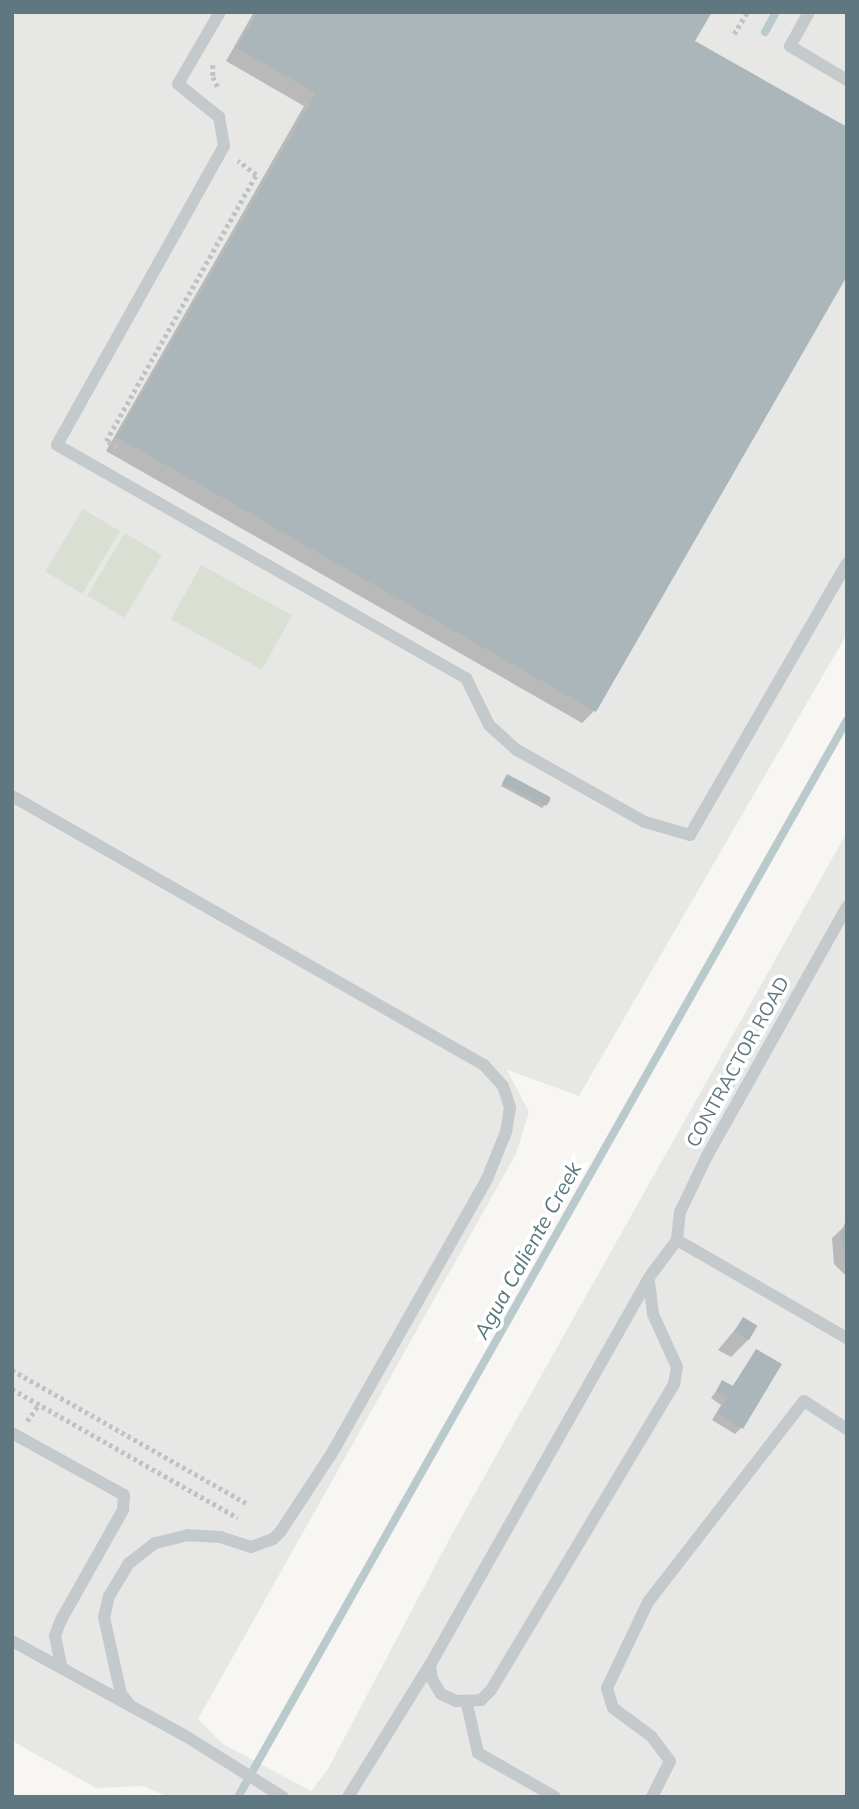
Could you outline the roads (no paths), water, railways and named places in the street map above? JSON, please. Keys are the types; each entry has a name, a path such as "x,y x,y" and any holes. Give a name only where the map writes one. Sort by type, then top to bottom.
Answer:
{"lane":[{"path":"220,12 178,84 219,117 224,146 57,445 466,678 489,725 517,750 645,822 690,835 847,563"},
{"path":"809,12 790,46 847,80"},
{"path":"12,796 484,1065 503,1086 510,1107 506,1132 487,1179 330,1455 281,1531 273,1539 251,1547 221,1537 188,1535 155,1543 130,1563 109,1596 104,1616 121,1694 130,1703"},
{"name":"CONTRACTOR ROAD","path":"677,1240 680,1212 708,1156 847,907"},
{"path":"348,1797 430,1665 650,1276 677,1240 847,1338"},
{"path":"430,1665 432,1679 441,1693 467,1704 481,1700 505,1674 674,1384 677,1367 647,1296 650,1276"},
{"path":"652,1797 670,1761 651,1736 613,1708 607,1688 648,1602 804,1401 847,1429"},
{"path":"12,1433 124,1495 123,1510 61,1620 55,1636 62,1668"},
{"path":"12,1641 130,1703 283,1797"},
{"path":"467,1704 478,1754 555,1797"}],"waterway":[{"path":"765,32 776,12"},
{"name":"Agua Caliente Creek","path":"238,1797 847,720"}]}
